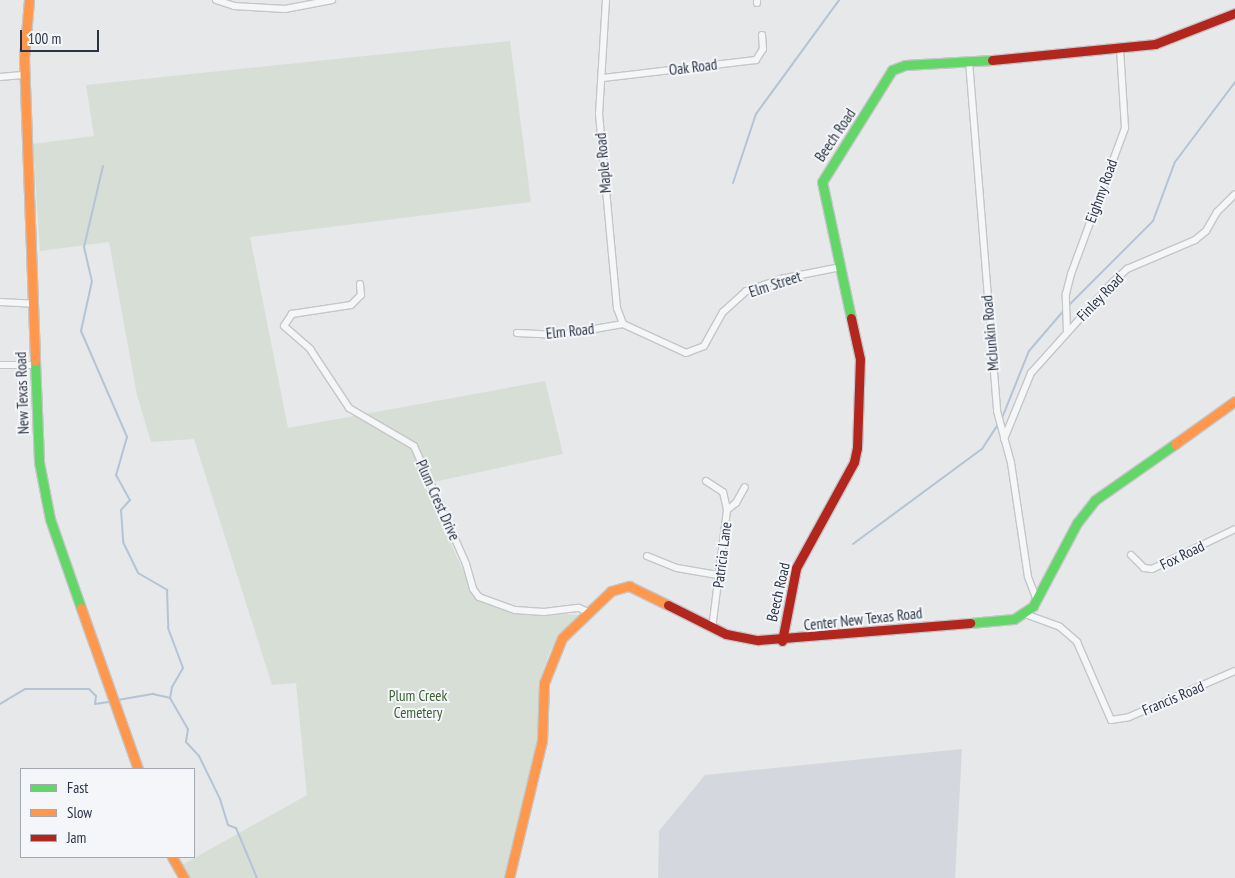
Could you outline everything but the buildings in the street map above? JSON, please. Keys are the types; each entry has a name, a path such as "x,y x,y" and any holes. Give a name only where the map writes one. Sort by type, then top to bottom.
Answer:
{"street":[{"name":"New Texas Road","path":"29,0 25,75 39,462 49,514 138,768"},
{"path":"216,0 234,6 302,8 332,0"},
{"path":"301,0 302,8"},
{"name":"Maple Road","path":"606,0 600,133 617,308 623,324"},
{"name":"Beech Road","path":"782,641 796,568 856,457 860,359 824,194 825,175 892,70 905,65 1120,48 1164,42 1235,12"},
{"name":"Oak Road","path":"603,78 756,60 762,49 762,35"},
{"name":"Eighmy Road","path":"1066,332 1066,294 1071,274 1124,128 1120,48"},
{"name":"McJunkin Road","path":"969,61 996,402 1016,488 1028,577 1037,601"},
{"path":"0,78 25,75"},
{"name":"Finley Road","path":"1004,439 1031,373 1060,345 1066,332 1128,269 1195,240 1206,231 1217,212 1235,194"},
{"name":"Elm Street","path":"623,324 686,353 704,346 723,312 746,291 780,279 841,267"},
{"name":"Plum Crest Drive","path":"360,284 361,295 352,305 292,314 284,326 310,349 349,408 414,446 466,564 473,589 479,597 515,610 544,612 579,608 588,612"},
{"path":"0,302 34,304"},
{"name":"Elm Road","path":"518,333 560,335 623,324"},
{"path":"0,365 35,365"},
{"path":"1026,614 1037,601 1077,524 1095,500 1235,401"},
{"path":"706,481 723,492 728,510"},
{"name":"Patricia Lane","path":"712,629 716,611 717,575 728,510 736,503 745,487"},
{"name":"Fox Road","path":"1131,555 1144,568 1152,569 1235,529"},
{"path":"647,556 677,568 717,575"},
{"name":"Center New Texas Road","path":"509,878 542,741 544,683 562,638 611,590 629,586 712,629 741,638 782,641 995,621 1026,614"},
{"name":"Francis Road","path":"1026,614 1060,627 1077,642 1111,720 1129,717 1235,671"},
{"path":"173,858 184,878"}],"shaded area":[{"path":"962,749 955,878 658,878 659,831 705,775"}],"green space":[{"name":"Plum Creek Cemetery","path":"510,41 531,202 250,237 288,428 545,381 563,454 424,484 474,595 483,603 516,612 580,615 550,651 542,674 538,740 506,878 190,878 182,865 307,795 296,683 272,685 194,439 151,442 137,395 109,242 40,251 33,144 94,136 86,85"}],"waterway":[{"path":"733,183 756,114 839,0"},
{"path":"1068,306 1153,221 1175,162 1235,82"},
{"path":"103,166 84,247 92,281 81,331 127,437 116,475 130,500 121,510 123,542 138,573 167,590 168,628 183,668 172,687 170,698"},
{"path":"1002,418 1029,351 1065,309"},
{"path":"853,544 982,449 998,424"},
{"path":"0,704 25,689 89,689 96,696 95,704 109,702"},
{"path":"118,700 153,694 170,698 188,729 186,742 199,756 220,799 228,825 236,828 257,878"}],"traffic: fast":[{"path":"851,318 822,182 892,70 905,65 992,60"},
{"path":"35,361 39,462 50,519 81,608"},
{"path":"970,623 1014,619 1033,606 1077,523 1095,500 1175,444"}],"traffic: slow":[{"path":"29,0 24,58 35,361"},
{"path":"1175,444 1235,401"},
{"path":"509,878 542,741 544,683 562,638 611,591 629,586 668,605"},
{"path":"81,608 138,768"},
{"path":"173,858 184,878"}],"traffic: jam":[{"path":"992,60 1155,44 1235,13"},
{"path":"782,641 796,568 854,462 857,448 860,359 851,318"},
{"path":"668,605 726,634 758,640 970,623"}]}
